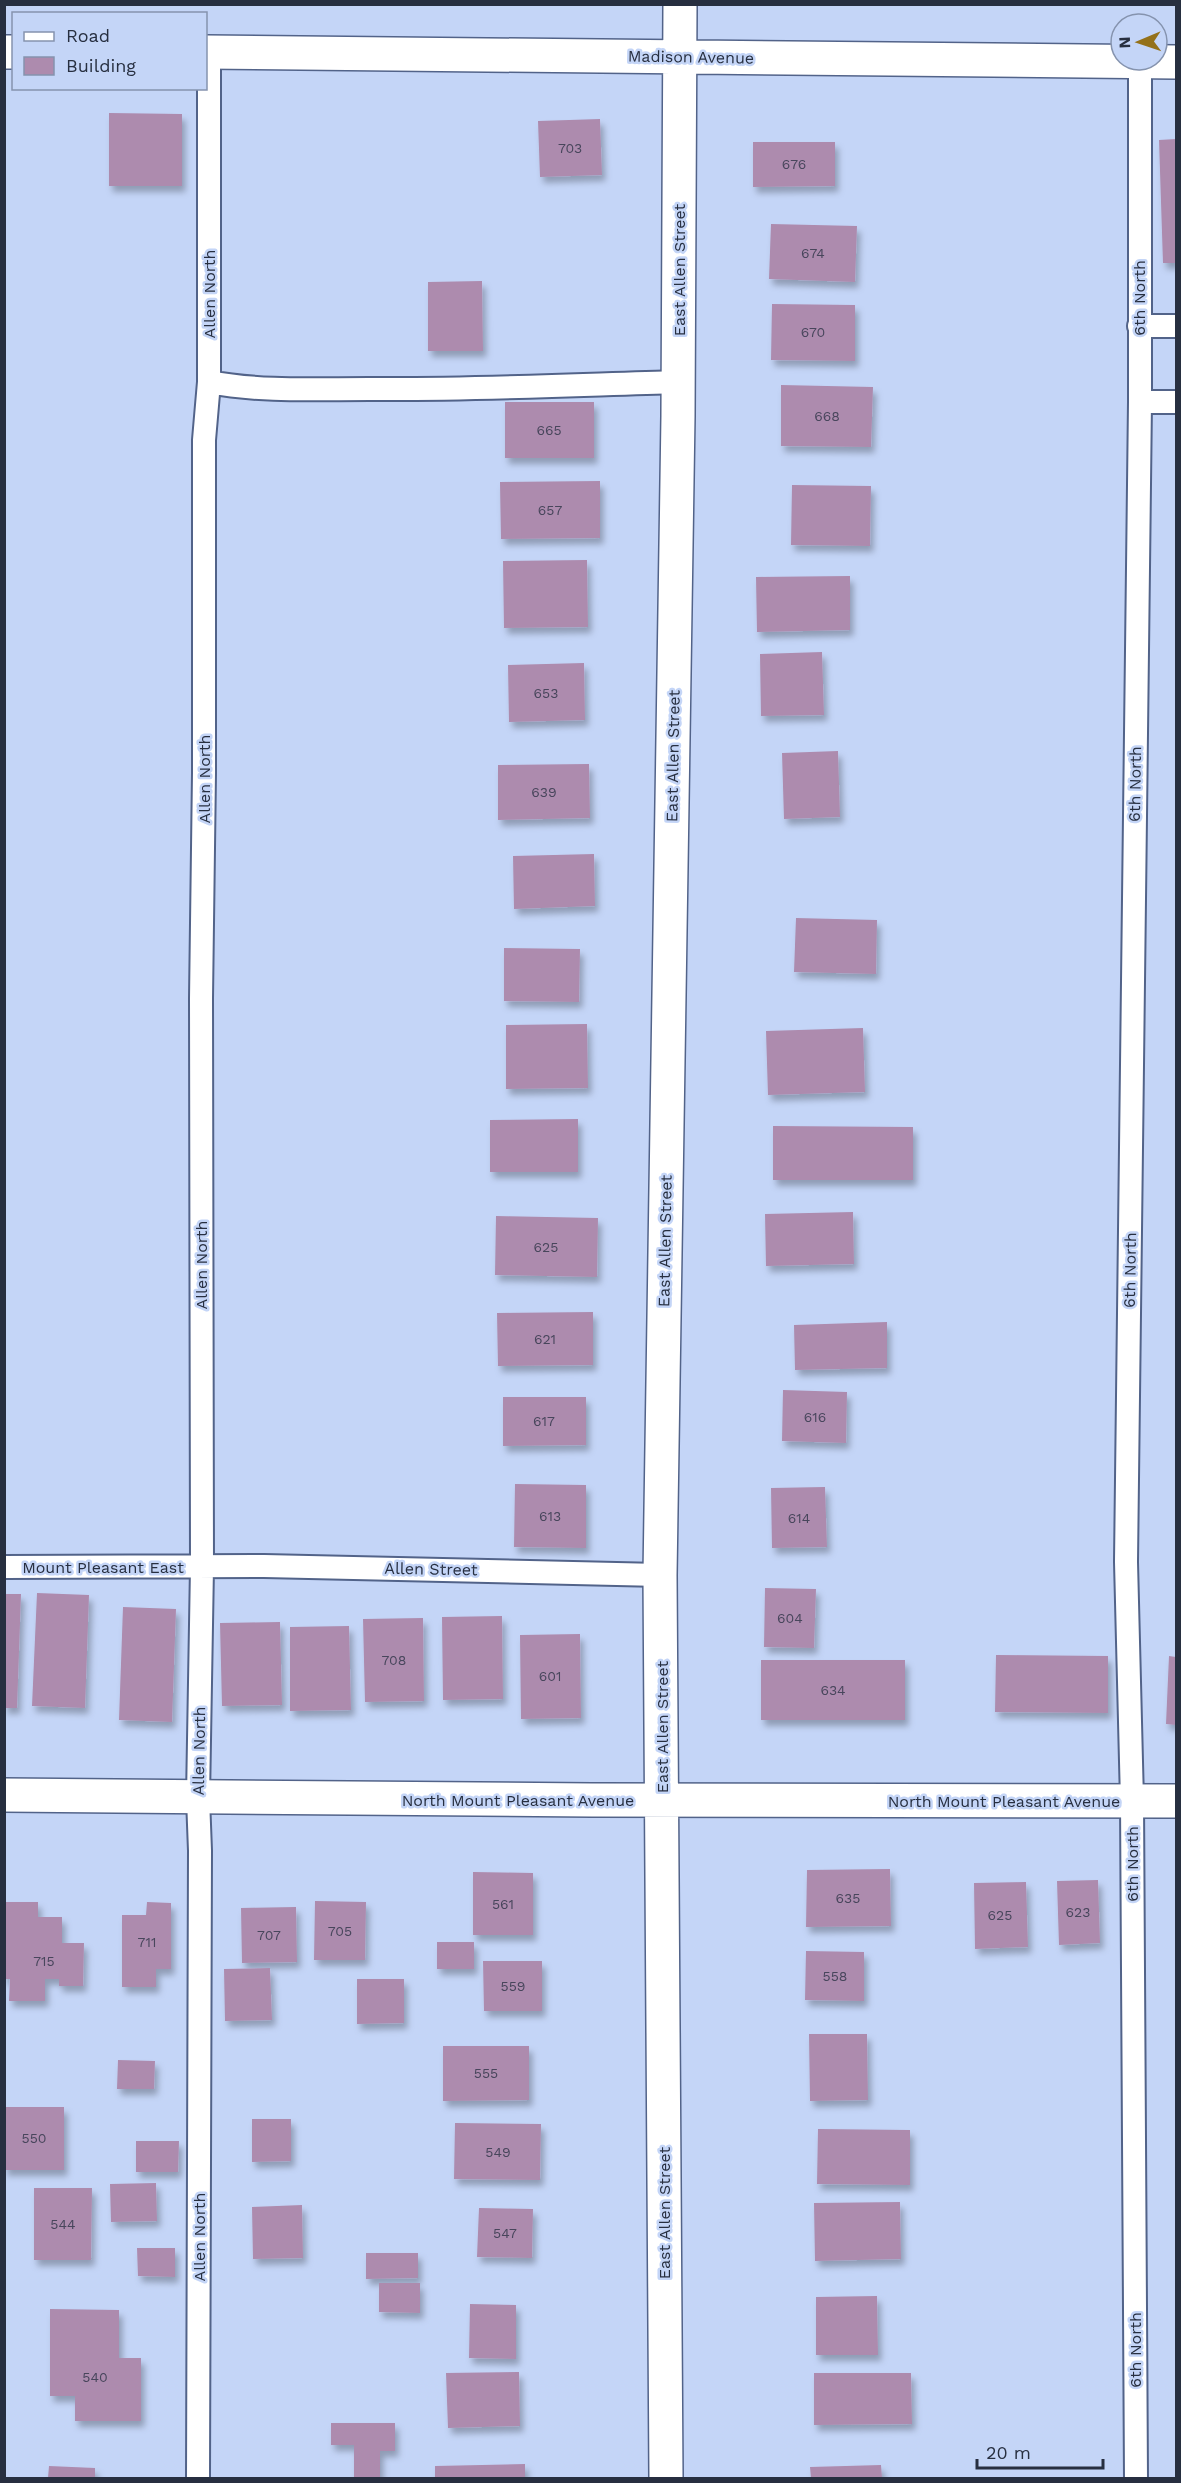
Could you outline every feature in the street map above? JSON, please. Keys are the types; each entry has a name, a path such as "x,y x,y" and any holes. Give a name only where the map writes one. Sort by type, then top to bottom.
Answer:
{"street":[{"name":"East Allen Street","path":"666,2478 660,1575 679,382 680,4"},
{"name":"Madison Avenue","path":"207,52 1109,62"},
{"name":"North Mount Pleasant Avenue","path":"4,1795 662,1801 1176,1801"}],"lane":[{"name":"Allen North","path":"198,2478 200,1851 198,1798 202,1568 201,998 204,440 209,382 207,52"},
{"name":"6th North","path":"1136,2478 1132,1801 1126,1562 1140,402 1140,72"},
{"path":"1139,326 1176,326"},
{"path":"209,382 241,388 417,390 679,382"},
{"path":"1140,402 1176,402"},
{"name":"Allen Street","path":"202,1568 276,1566 660,1575"},
{"name":"Mount Pleasant East","path":"4,1567 202,1568"}],"building":[{"path":"109,113 182,114 182,186 109,186"},
{"path":"600,119 602,175 540,177 538,121"},
{"path":"1176,139 1176,263 1163,263 1159,140"},
{"path":"753,142 835,142 835,186 753,187"},
{"path":"771,224 857,226 855,282 769,279"},
{"path":"482,281 483,351 428,351 428,282"},
{"path":"772,304 855,305 855,361 771,360"},
{"path":"781,385 873,387 871,447 781,446"},
{"path":"505,402 594,402 594,458 505,458"},
{"path":"600,481 600,538 501,539 500,482"},
{"path":"792,485 871,486 870,546 791,545"},
{"path":"587,560 588,627 504,628 503,561"},
{"path":"850,576 850,630 757,632 756,577"},
{"path":"822,652 824,715 761,716 760,654"},
{"path":"584,663 585,720 509,722 508,665"},
{"path":"838,751 840,817 784,819 782,753"},
{"path":"589,764 590,818 498,820 498,765"},
{"path":"594,854 595,906 514,909 513,856"},
{"path":"796,918 877,920 876,974 794,972"},
{"path":"504,948 580,949 579,1002 504,1001"},
{"path":"587,1024 588,1088 506,1089 506,1025"},
{"path":"863,1028 865,1092 768,1095 766,1031"},
{"path":"578,1119 578,1172 490,1172 490,1120"},
{"path":"773,1126 913,1127 913,1180 773,1180"},
{"path":"853,1212 854,1264 766,1266 765,1214"},
{"path":"496,1216 598,1218 597,1277 495,1275"},
{"path":"593,1312 593,1365 498,1366 497,1313"},
{"path":"887,1322 887,1368 795,1370 794,1325"},
{"path":"783,1390 847,1392 846,1443 782,1441"},
{"path":"503,1397 586,1397 586,1445 503,1446"},
{"path":"515,1484 586,1485 586,1548 514,1547"},
{"path":"825,1487 827,1547 772,1548 771,1488"},
{"path":"765,1588 816,1589 814,1648 764,1647"},
{"path":"37,1593 89,1595 85,1708 32,1706"},
{"path":"4,1594 21,1594 17,1708 4,1708"},
{"path":"123,1607 176,1609 172,1722 119,1720"},
{"path":"502,1616 503,1699 443,1700 442,1617"},
{"path":"423,1618 424,1701 365,1702 363,1619"},
{"path":"280,1622 282,1705 222,1706 220,1623"},
{"path":"349,1626 351,1710 290,1711 290,1627"},
{"path":"580,1634 581,1718 521,1719 520,1635"},
{"path":"996,1655 1108,1656 1108,1713 995,1712"},
{"path":"1169,1656 1176,1657 1176,1725 1166,1724"},
{"path":"761,1660 905,1660 905,1720 761,1720"},
{"path":"890,1869 891,1926 806,1927 807,1870"},
{"path":"473,1872 533,1873 533,1935 473,1935"},
{"path":"1098,1880 1100,1943 1059,1945 1057,1881"},
{"path":"1026,1882 1028,1947 975,1949 974,1883"},
{"path":"315,1901 366,1902 365,1960 314,1960"},
{"path":"4,1902 38,1902 38,1917 62,1917 62,1943 84,1943 83,1986 59,1986 59,1979 45,1979 45,2001 9,2001 10,1979 4,1979"},
{"path":"147,1902 171,1903 171,1969 156,1969 156,1987 122,1987 122,1915 146,1915"},
{"path":"296,1907 297,1962 242,1963 241,1908"},
{"path":"437,1942 474,1942 474,1969 437,1969"},
{"path":"806,1951 864,1952 864,2001 805,2000"},
{"path":"483,1961 542,1961 542,2011 484,2011"},
{"path":"270,1968 272,2020 225,2021 224,1969"},
{"path":"357,1979 404,1979 404,2023 357,2024"},
{"path":"809,2034 867,2034 868,2100 810,2101"},
{"path":"443,2046 529,2046 529,2100 443,2101"},
{"path":"118,2060 155,2061 154,2089 117,2089"},
{"path":"4,2107 64,2107 64,2170 4,2170"},
{"path":"252,2119 291,2119 291,2161 252,2162"},
{"path":"455,2123 541,2124 540,2180 454,2179"},
{"path":"818,2129 910,2130 910,2185 817,2184"},
{"path":"136,2141 179,2141 178,2172 136,2172"},
{"path":"156,2183 157,2221 111,2222 110,2184"},
{"path":"34,2188 92,2188 91,2260 34,2260"},
{"path":"900,2202 901,2259 815,2261 814,2203"},
{"path":"302,2205 303,2258 253,2259 252,2207"},
{"path":"479,2208 533,2209 532,2258 477,2257"},
{"path":"137,2248 175,2248 175,2277 138,2276"},
{"path":"366,2253 418,2253 418,2278 366,2279"},
{"path":"379,2283 420,2283 420,2313 379,2312"},
{"path":"877,2296 878,2355 816,2355 816,2297"},
{"path":"470,2304 516,2305 516,2359 469,2358"},
{"path":"50,2309 119,2310 119,2358 141,2358 141,2421 75,2421 75,2396 50,2396"},
{"path":"519,2372 520,2426 448,2428 446,2373"},
{"path":"814,2373 911,2373 912,2424 814,2425"},
{"path":"331,2423 395,2423 395,2451 380,2451 380,2478 354,2478 354,2445 331,2445"},
{"path":"525,2464 525,2478 435,2478 435,2466"},
{"path":"881,2465 882,2478 811,2478 810,2467"},
{"path":"49,2466 95,2468 95,2478 48,2478"}]}
